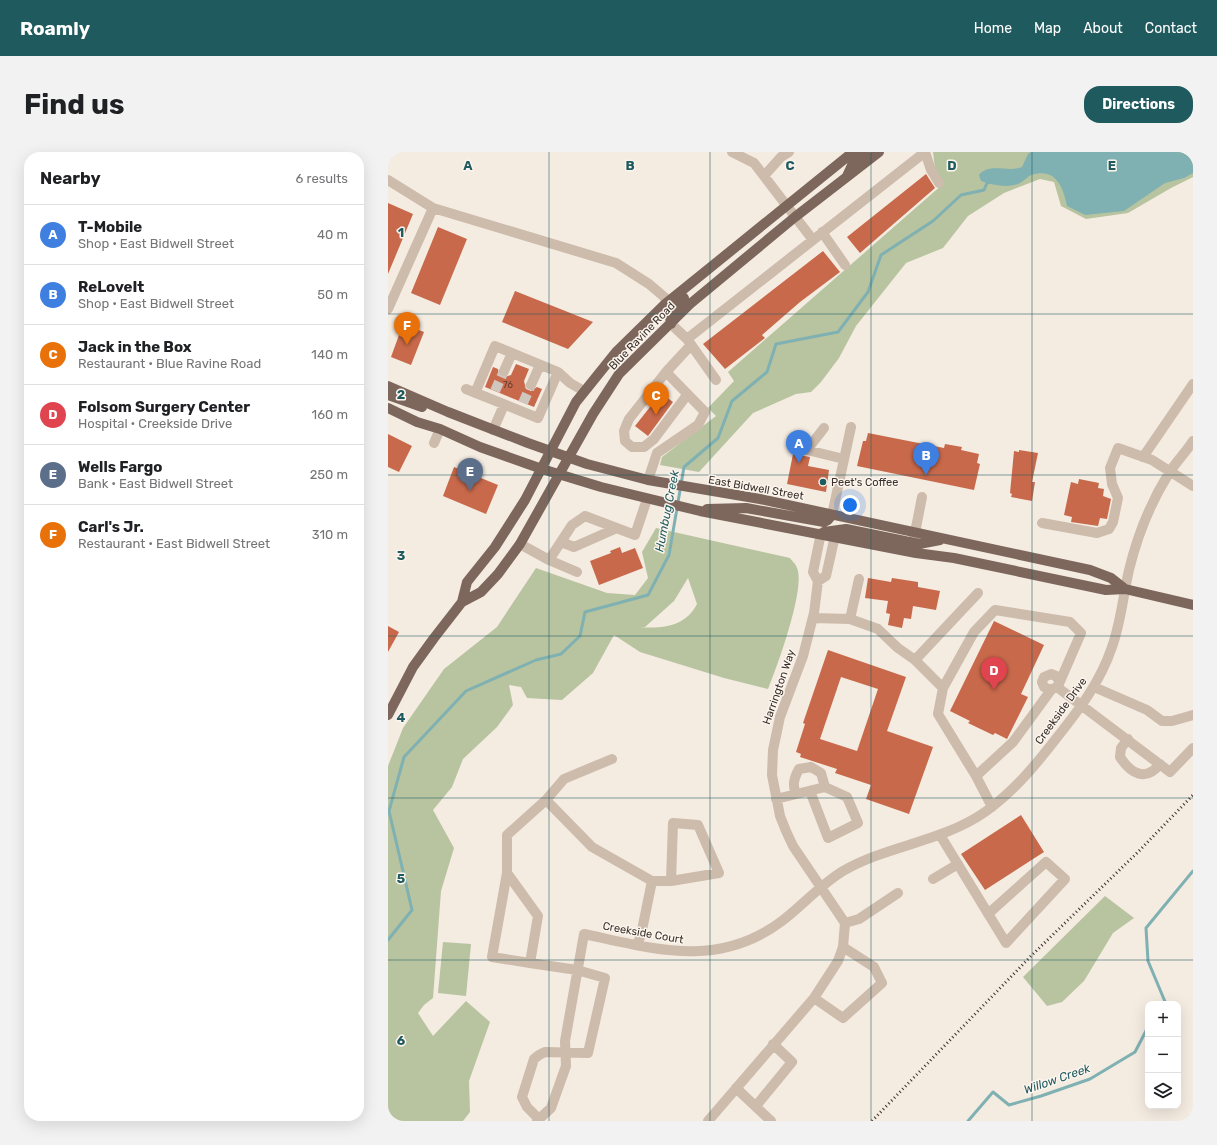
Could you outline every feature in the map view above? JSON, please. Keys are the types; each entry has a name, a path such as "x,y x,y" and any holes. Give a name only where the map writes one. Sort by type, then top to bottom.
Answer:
{"main road":[{"name":"Blue Ravine Road","path":"388,714 413,667 462,602 467,582 507,529 542,469 576,402 617,350 669,301 853,152"},
{"path":"846,178 853,162 865,152"},
{"name":"Blue Ravine Road","path":"462,602 481,592 498,574 520,544 593,414 619,374 690,304 795,217 879,152"},
{"path":"671,324 669,318 674,306 693,290 697,278"},
{"name":"East Bidwell Street","path":"388,386 494,430 570,457 648,480 708,492 760,499 1090,570 1111,578 1125,590"},
{"path":"388,395 426,408 443,410"},
{"name":"East Bidwell Street","path":"388,408 417,422 440,429 480,447 542,469 650,500 916,553 954,558 1106,590 1125,590 1193,605"},
{"path":"695,510 746,508 824,522 832,515"},
{"path":"821,533 846,529 920,544 946,539"}],"street":[{"path":"732,152 754,163 813,240"},
{"path":"687,394 654,439 644,447 632,447 624,441 624,431 629,420 689,342 822,232 925,152 931,170 938,183"},
{"path":"764,176 785,154"},
{"path":"388,180 433,208 616,263 649,284 669,301"},
{"path":"388,309 433,208"},
{"path":"822,232 845,265"},
{"path":"671,324 689,342 716,380"},
{"path":"558,372 538,418 521,407 504,404 493,395 471,391 495,346 558,372 570,383 584,391"},
{"path":"504,371 512,353"},
{"path":"531,385 540,365"},
{"path":"648,480 657,453 698,425 704,412 666,372"},
{"path":"1143,457 1193,384"},
{"path":"494,430 504,404"},
{"path":"832,515 851,427"},
{"path":"824,428 806,450 844,459"},
{"path":"434,443 440,429"},
{"name":"Creekside Drive","path":"822,886 843,872 869,858 940,835 969,822 1019,784 1030,772 1083,705 1094,687 1113,646 1121,617 1125,590 1133,556 1147,518 1170,472 1193,441"},
{"path":"1042,524 1097,533 1108,529 1113,522 1118,498 1112,484 1110,468 1118,448 1152,460 1193,486"},
{"path":"914,543 922,497"},
{"path":"549,560 572,525 585,516 635,536 650,500"},
{"path":"561,542 574,547 617,528"},
{"name":"Harrington Way","path":"821,533 813,572 818,581 813,618 803,656 785,698 776,733 772,763 776,799 780,816 793,846 822,886 846,923"},
{"name":"Harrington Way","path":"818,581 826,576 835,536"},
{"path":"520,544 549,560 577,572"},
{"path":"850,619 858,579"},
{"path":"916,660 978,593"},
{"path":"976,776 1013,742 1056,686 1081,633 1070,622 995,610 974,632 943,688 938,714 976,776 992,806"},
{"path":"813,618 850,619 878,629 898,648 916,660 943,688"},
{"path":"1056,686 1170,772 1193,748"},
{"path":"1094,687 1147,710 1162,721 1172,721 1193,716"},
{"path":"1128,739 1121,748 1120,757 1131,770 1147,775 1154,772 1160,764"},
{"path":"578,970 565,1041 566,1052 566,1066 551,1108 538,1120 526,1107 522,1098 534,1059 544,1052 566,1052 588,1053 605,978 578,970 492,957 507,873 507,835 546,800 564,779 612,759"},
{"path":"796,794 793,786 795,776 799,770 811,767 821,773 824,787"},
{"path":"776,799 824,787 847,796 858,823 828,838 810,791"},
{"path":"546,800 592,847 652,881 671,881 719,873 698,825 673,823 671,881"},
{"path":"940,835 958,864 988,914 1006,943 1065,880 1046,862 988,914"},
{"path":"933,879 958,864"},
{"path":"507,873 538,916 530,963"},
{"path":"637,945 641,935 652,881"},
{"name":"Creekside Court","path":"578,970 584,934 679,952 713,950 737,944 752,938 781,922 822,886"},
{"path":"708,1121 772,1044 814,998 838,961 843,947 846,923 859,919 898,893"},
{"path":"814,998 843,1018 882,983 874,967 843,947"},
{"path":"756,1106 792,1062 772,1044"},
{"path":"736,1088 771,1121"}],"green space":[{"path":"933,152 1193,152 1193,177 1128,213 1086,219 1061,206 1054,182 1040,179 1004,193 968,216 943,248 906,263 856,326 839,358 821,382 811,392 796,394 753,413 699,472 660,465 662,457 716,416 708,408 734,381 728,372 943,184 935,169"},
{"path":"656,528 790,558 797,568 799,578 798,592 778,663 768,689 724,678 640,652 614,635 593,673 562,700 527,698 521,687 509,685 513,705 497,727 463,759 452,787 433,810 454,848 441,891 433,998 424,1005 418,1013 433,1036 466,1001 490,1022 469,1081 470,1112 463,1121 388,1121 388,766 403,728 444,669 497,627 536,568 607,593 635,595 648,578 642,552","holes":["688,578 697,604 687,617 673,624 657,627 645,627 674,601"]},
{"path":"1105,896 1134,918 1113,933 1084,981 1062,1002 1047,1006 1023,977"},
{"path":"443,942 471,944 466,996 438,993"}],"water":[{"path":"1031,152 1193,152 1193,173 1184,178 1165,183 1124,211 1085,215 1067,206 1063,192 1057,180 1047,174 1040,173 1031,175 1020,183 1009,186 995,185 981,181 979,175 988,169 1016,169 1022,167 1028,154"}],"building":[{"path":"926,174 935,188 860,253 847,237"},
{"path":"388,203 413,214 388,274"},
{"path":"438,227 467,239 440,305 411,293"},
{"path":"823,251 840,272 800,302 762,335 765,338 725,369 703,344"},
{"path":"515,291 593,322 568,349 502,322"},
{"path":"403,324 424,332 411,365 391,357"},
{"path":"516,364 529,369 524,381 526,389 531,391 537,387 542,389 534,407 485,387 493,367 498,369 499,375 505,377 511,375"},
{"path":"661,393 673,402 648,436 635,426"},
{"path":"868,433 944,448 945,444 962,447 961,450 979,454 977,463 980,464 974,490 857,466 863,441 866,441"},
{"path":"388,434 412,446 399,472 388,467"},
{"path":"1019,450 1038,453 1032,482 1035,482 1032,501 1011,497 1012,494 1010,493 1014,451 1019,452"},
{"path":"793,454 810,457 808,466 829,470 826,492 787,484"},
{"path":"454,467 498,485 486,514 443,496"},
{"path":"1079,479 1099,483 1098,488 1104,489 1103,496 1111,499 1107,519 1100,518 1098,526 1071,522 1072,517 1064,515 1071,482 1078,484"},
{"path":"620,547 622,553 635,548 643,568 599,585 590,561 611,553 610,551"},
{"path":"868,578 891,582 892,578 918,582 918,587 940,591 936,610 913,606 911,619 904,618 902,628 888,625 890,614 886,613 888,601 865,598"},
{"path":"994,621 1044,645 1021,694 1028,697 1007,739 995,733 993,735 968,723 970,721 950,711"},
{"path":"388,626 399,632 388,652"},
{"path":"828,650 906,677 887,731 933,747 909,814 866,799 871,785 835,773 837,769 800,757 801,754 796,752 805,724 803,723","holes":["841,677 878,689 857,751 820,739"]},
{"path":"1021,815 1044,852 985,890 961,854"}],"waterway":[{"name":"Humbug Creek","path":"388,940 412,910 389,811 404,757 466,691 536,660 561,654 580,636 585,612 648,595 669,555 684,467 718,438 732,401 767,372 776,344 838,332 868,292 881,255 933,221 961,195 984,190 987,183 990,182"},
{"name":"Willow Creek","path":"1165,1001 1148,961 1146,928 1193,871"},
{"name":"Willow Creek","path":"968,1121 993,1092 1009,1105 1041,1096 1090,1079 1135,1052 1145,1033"}],"tunnel":[{"path":"495,391 504,371"},
{"path":"523,403 531,385"}],"railway":[{"path":"872,1121 1031,956 1139,851 1193,795"}],"place":[{"name":"Carl's Jr.","path":"407,345"},
{"name":"Jack in the Box","path":"656,415"},
{"name":"T-Mobile","path":"799,463"},
{"name":"ReLoveIt","path":"926,475"},
{"name":"Peet's Coffee","path":"823,482"},
{"name":"Wells Fargo","path":"470,491"},
{"name":"Folsom Surgery Center","path":"994,690"}]}
